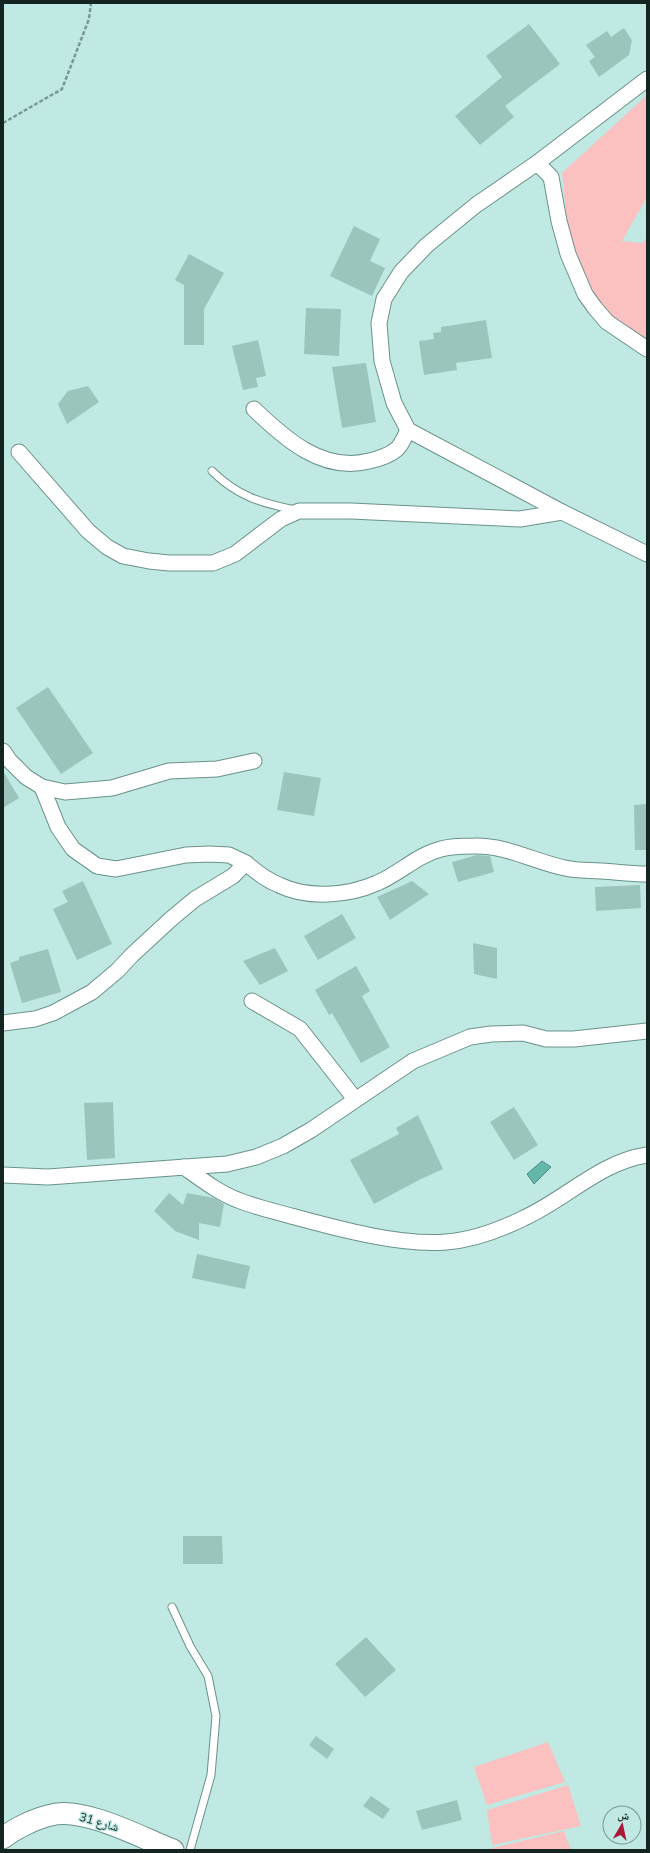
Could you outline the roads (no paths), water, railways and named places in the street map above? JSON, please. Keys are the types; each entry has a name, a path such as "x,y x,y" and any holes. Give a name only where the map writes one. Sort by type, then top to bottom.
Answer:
{"main road":[{"name":"شارع 31","path":"3,1838 9,1833 35,1820 57,1814 86,1816 106,1822 173,1850"}],"street":[{"path":"647,79 537,163 476,205 427,245 401,272 384,299 379,323 382,361 394,403 408,430 562,512 647,554"},
{"path":"537,163 551,177 558,221 566,248 585,294 607,322 647,349"},
{"path":"254,409 277,431 295,445 315,456 346,464 360,464 387,455 397,449 408,430"},
{"path":"19,452 88,531 107,547 123,556 169,563 213,563 235,554 281,519 299,511 351,511 520,520 562,512"},
{"path":"3,751 9,760 26,777 42,788 65,792 112,788 169,771 217,769 254,761"},
{"path":"42,788 58,827 73,849 97,866 116,869 186,854 229,855 246,863 280,886 303,892 328,894 353,891 376,884 423,856 440,849 458,846 476,846 534,858 566,868 623,874 647,874"},
{"path":"3,1023 41,1017 52,1013 92,992 117,971 167,922 195,900 233,876 246,863"},
{"path":"252,1001 300,1030 354,1099"},
{"path":"3,1175 48,1177 227,1164 256,1157 283,1146 311,1130 354,1099 413,1061 470,1037 491,1034 523,1033 546,1039 574,1038 647,1031"},
{"path":"184,1167 207,1183 238,1200 280,1213 362,1233 408,1241 446,1242 485,1234 525,1218 613,1164 637,1156 647,1155"}],"lane":[{"path":"212,471 225,484 262,503 299,511"},
{"path":"172,1607 190,1646 208,1676 216,1716 211,1774 190,1850"}]}
